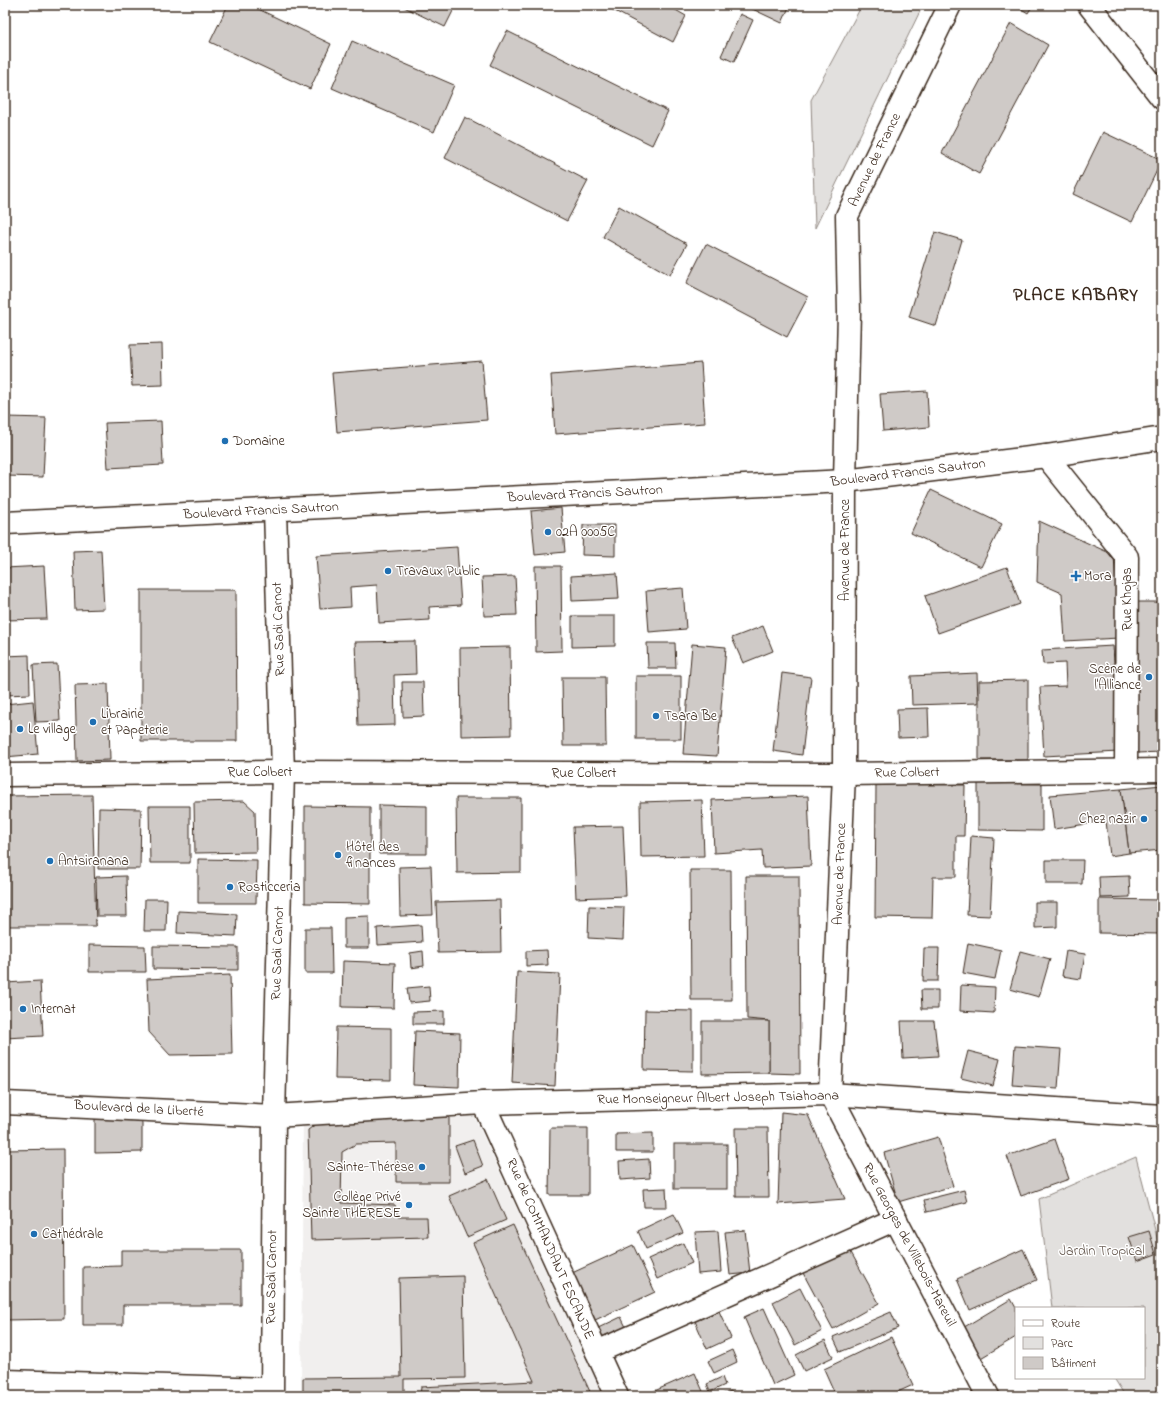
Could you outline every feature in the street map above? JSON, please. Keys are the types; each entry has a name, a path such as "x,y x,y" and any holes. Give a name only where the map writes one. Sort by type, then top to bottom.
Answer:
{"street":[{"name":"Avenue de France","path":"830,1094 844,774 845,481 849,312 848,216 950,5"},
{"path":"1089,5 1162,98"},
{"name":"Boulevard Francis Sautron","path":"5,523 845,481 1046,456 1162,438"},
{"name":"Rue Khojas","path":"1046,456 1127,557 1126,770"},
{"name":"Rue Sadi Carnot","path":"271,1393 274,1116 284,772 275,510"},
{"name":"Rue Colbert","path":"5,775 284,772 844,774 1162,770"},
{"name":"Rue Monseigneur Albert Joseph Tsiahoana","path":"274,1116 483,1103 830,1094 1162,1116"},
{"name":"Rue Georges de Villebois-Mareuil","path":"830,1094 988,1396"},
{"name":"Boulevard de la Liberté","path":"5,1103 274,1116"},
{"name":"Rue de COMMANDANT ESCANDE","path":"483,1103 617,1396"},
{"path":"597,1352 896,1220"},
{"path":"5,1381 271,1393"}],"shaded area":[{"name":"Collège Privé Sainte THERESE","path":"303,1109 473,1114 603,1396 301,1396"}],"green space":[{"path":"862,5 923,5 815,228 811,100"},
{"name":"Jardin Tropical","path":"1136,1157 1162,1257 1162,1396 1125,1396 1115,1379 1145,1379 1145,1307 1052,1307 1039,1199"}],"building":[{"path":"228,5 250,5 331,44 310,89 210,42"},
{"path":"400,5 456,5 445,27"},
{"path":"613,5 667,5 686,16 673,42 611,9"},
{"path":"744,5 790,5 782,23"},
{"path":"1015,5 1033,5 1028,13"},
{"path":"740,14 753,20 734,62 721,56"},
{"path":"1011,23 1048,45 979,174 942,153"},
{"path":"507,31 668,111 652,145 490,65"},
{"path":"352,41 454,85 434,132 332,88"},
{"path":"465,117 588,181 567,221 445,158"},
{"path":"1103,132 1162,160 1132,222 1073,194"},
{"path":"619,206 687,244 670,275 603,237"},
{"path":"935,232 962,240 936,326 909,317"},
{"path":"706,244 808,297 787,337 686,284"},
{"path":"162,344 163,385 132,386 130,345"},
{"path":"482,361 487,420 337,432 332,373"},
{"path":"701,363 705,423 555,434 551,375"},
{"path":"927,391 929,427 883,431 880,394"},
{"path":"7,417 46,418 43,477 5,476"},
{"path":"161,421 163,465 108,468 105,423"},
{"path":"1162,447 1162,514 1161,514"},
{"path":"931,490 1002,524 981,567 911,533"},
{"name":"02A 0005C","path":"561,508 565,552 535,555 531,511"},
{"path":"1039,521 1114,555 1119,638 1065,641 1062,593 1037,582"},
{"path":"583,525 615,525 615,556 582,555"},
{"name":"Travaux Public","path":"457,547 461,605 429,607 430,620 379,623 377,585 350,587 351,607 320,609 316,556"},
{"path":"101,550 104,609 75,610 73,551"},
{"path":"44,566 47,619 5,620 5,568"},
{"path":"535,566 561,566 562,651 536,652"},
{"path":"1007,567 1020,604 938,633 925,596"},
{"path":"617,573 619,599 572,601 571,576"},
{"path":"515,576 517,615 484,616 482,577"},
{"path":"683,588 686,629 649,632 646,591"},
{"path":"141,590 236,590 237,741 141,741"},
{"name":"Scène de l'Alliance","path":"1133,602 1162,602 1162,752 1137,753"},
{"path":"572,616 615,616 615,646 572,647"},
{"path":"763,626 773,651 743,663 732,638"},
{"path":"415,641 416,674 394,675 395,725 358,726 355,642"},
{"path":"647,643 675,643 676,668 648,668"},
{"path":"692,644 726,647 717,756 683,754"},
{"path":"1113,646 1119,752 1044,756 1040,687 1066,686 1065,663 1043,664 1042,650"},
{"path":"510,647 511,735 461,736 460,648"},
{"path":"29,655 30,694 5,695 5,656"},
{"path":"57,664 60,721 36,722 33,665"},
{"path":"782,673 811,677 802,755 773,751"},
{"path":"977,673 978,703 912,705 911,676"},
{"path":"636,676 681,676 681,739 636,739"},
{"path":"562,677 605,677 606,746 563,746"},
{"path":"1028,680 1028,760 979,760 979,681"},
{"path":"402,682 423,682 424,716 403,717"},
{"name":"Librairie et Papeterie","path":"108,684 110,760 77,761 75,685"},
{"name":"Le village","path":"33,701 38,754 5,757 5,704"},
{"path":"928,708 929,737 898,738 897,709"},
{"path":"978,783 1042,784 1042,831 978,830"},
{"path":"876,784 965,785 964,836 956,836 956,877 933,877 932,918 875,917"},
{"name":"Chez nazir","path":"1162,785 1162,850 1129,853 1121,789"},
{"path":"1121,789 1129,853 1110,856 1106,821 1054,829 1050,795"},
{"name":"Antsiranana","path":"92,795 96,926 7,926 6,796"},
{"path":"808,796 811,866 763,868 762,850 714,853 712,800"},
{"path":"456,798 521,798 521,872 457,873"},
{"path":"702,800 704,856 641,857 640,802"},
{"path":"244,801 255,811 256,852 195,853 194,802"},
{"path":"379,805 427,806 427,854 379,854"},
{"path":"149,806 190,806 190,863 150,863"},
{"name":"Hôtel des finances","path":"305,806 370,807 370,904 305,903"},
{"path":"99,808 141,809 140,869 98,869"},
{"path":"623,826 626,896 576,898 573,827"},
{"path":"971,836 994,838 990,916 967,915"},
{"path":"198,859 257,860 256,903 198,903"},
{"path":"1046,860 1083,860 1082,884 1046,884"},
{"path":"431,866 433,915 400,916 399,867"},
{"path":"690,870 731,870 732,1000 691,1000"},
{"path":"126,876 127,916 97,916 96,877"},
{"path":"746,876 799,876 800,1074 769,1073 769,1021 747,1019"},
{"path":"1129,876 1130,897 1100,898 1099,877"},
{"path":"145,899 167,899 166,931 144,931"},
{"path":"1099,899 1162,900 1162,934 1099,933"},
{"path":"500,900 501,952 438,953 436,902"},
{"path":"1035,902 1057,902 1057,927 1035,928"},
{"path":"589,906 624,907 623,940 588,938"},
{"path":"178,911 237,914 236,936 177,933"},
{"path":"369,916 369,948 344,948 344,917"},
{"path":"421,925 422,942 378,945 377,928"},
{"path":"305,928 331,928 332,973 305,973"},
{"path":"968,943 1001,950 995,979 963,973"},
{"path":"89,945 145,946 146,972 89,972"},
{"path":"153,946 238,947 238,970 153,969"},
{"path":"924,948 939,948 938,981 923,981"},
{"path":"547,950 548,965 526,966 526,951"},
{"path":"423,951 424,966 411,968 410,953"},
{"path":"1020,951 1050,959 1039,997 1010,989"},
{"path":"1066,951 1085,954 1081,979 1062,976"},
{"path":"343,961 395,963 394,1008 342,1007"},
{"path":"517,972 560,974 555,1086 512,1083"},
{"path":"230,975 232,1054 170,1055 149,1032 147,979"},
{"name":"Internat","path":"40,981 43,1036 5,1038 5,983"},
{"path":"961,985 995,987 994,1013 960,1011"},
{"path":"429,986 430,1001 409,1003 407,988"},
{"path":"921,990 938,990 938,1009 922,1009"},
{"path":"645,1010 693,1011 693,1071 644,1070"},
{"path":"444,1011 444,1024 413,1024 413,1012"},
{"path":"702,1021 769,1021 769,1073 702,1074"},
{"path":"901,1021 934,1021 938,1056 903,1058"},
{"path":"336,1027 391,1028 391,1080 335,1079"},
{"path":"415,1031 460,1033 459,1087 413,1085"},
{"path":"1015,1046 1061,1049 1058,1088 1012,1085"},
{"path":"968,1051 1000,1059 993,1086 961,1078"},
{"name":"Sainte-Thérèse","path":"332,1112 449,1112 449,1182 396,1182 396,1143 356,1144 342,1152 341,1203 395,1205 398,1217 427,1217 428,1237 311,1240 308,1130"},
{"path":"781,1112 808,1115 845,1199 778,1204"},
{"path":"95,1118 142,1118 142,1152 95,1153"},
{"path":"550,1128 588,1128 588,1195 549,1195"},
{"path":"735,1128 768,1128 769,1197 736,1197"},
{"path":"653,1133 653,1152 616,1152 616,1134"},
{"path":"938,1137 953,1186 898,1202 884,1153"},
{"path":"1055,1139 1069,1179 1021,1196 1007,1156"},
{"path":"473,1140 483,1166 465,1173 455,1146"},
{"path":"674,1144 727,1144 727,1189 674,1189"},
{"name":"Cathédrale","path":"63,1149 64,1319 5,1320 5,1150"},
{"path":"649,1159 650,1178 620,1180 619,1161"},
{"path":"488,1179 506,1220 467,1237 449,1196"},
{"path":"666,1188 667,1207 644,1207 643,1189"},
{"path":"964,1190 967,1202 927,1212 924,1200"},
{"path":"674,1214 683,1233 646,1249 638,1231"},
{"path":"513,1225 592,1396 420,1396 421,1387 534,1381 473,1243"},
{"path":"745,1230 750,1273 730,1275 725,1232"},
{"path":"718,1231 721,1272 698,1274 695,1232"},
{"path":"1149,1231 1156,1254 1137,1261 1129,1237"},
{"path":"683,1243 692,1263 657,1279 648,1259"},
{"path":"633,1245 655,1292 593,1321 572,1273"},
{"path":"848,1247 879,1303 833,1329 803,1273"},
{"path":"1023,1249 1037,1280 970,1310 957,1279"},
{"path":"121,1250 241,1250 241,1305 123,1305 123,1325 83,1325 83,1267 121,1266"},
{"path":"463,1276 465,1378 404,1379 404,1396 303,1396 303,1378 401,1377 399,1278"},
{"path":"800,1288 822,1331 795,1345 773,1302"},
{"path":"1011,1299 1015,1307 1015,1338 979,1359 961,1329"},
{"path":"764,1308 794,1375 773,1385 744,1317"},
{"path":"719,1311 731,1338 707,1349 695,1321"},
{"path":"891,1312 898,1328 840,1352 833,1337"},
{"path":"621,1317 627,1329 602,1341 596,1329"},
{"path":"891,1337 913,1385 889,1396 836,1396 824,1369"},
{"path":"825,1340 833,1357 804,1371 796,1355"},
{"path":"732,1350 737,1362 714,1373 708,1361"},
{"path":"695,1373 705,1396 651,1396 650,1393"},
{"path":"722,1377 725,1385 710,1392 707,1384"},
{"path":"5,1386 20,1386 20,1396 5,1396"},
{"path":"731,1391 733,1396 719,1396"}],"place":[{"name":"Domaine","path":"225,441"},
{"name":"02A 0005C","path":"548,532"},
{"name":"Travaux Public","path":"388,571"},
{"name":"Mora","path":"1076,576"},
{"name":"Scène de l'Alliance","path":"1149,677"},
{"name":"Tsara Be","path":"656,716"},
{"name":"Librairie et Papeterie","path":"93,722"},
{"name":"Le village","path":"20,729"},
{"name":"Chez nazir","path":"1144,819"},
{"name":"Hôtel des finances","path":"338,855"},
{"name":"Antsiranana","path":"50,861"},
{"name":"Rosticceria","path":"230,887"},
{"name":"Internat","path":"23,1009"},
{"name":"Sainte-Thérèse","path":"422,1167"},
{"name":"Collège Privé Sainte THERESE","path":"409,1205"},
{"name":"Cathédrale","path":"34,1234"}],"district":[{"name":"PLACE KABARY","path":"1076,296"}]}
